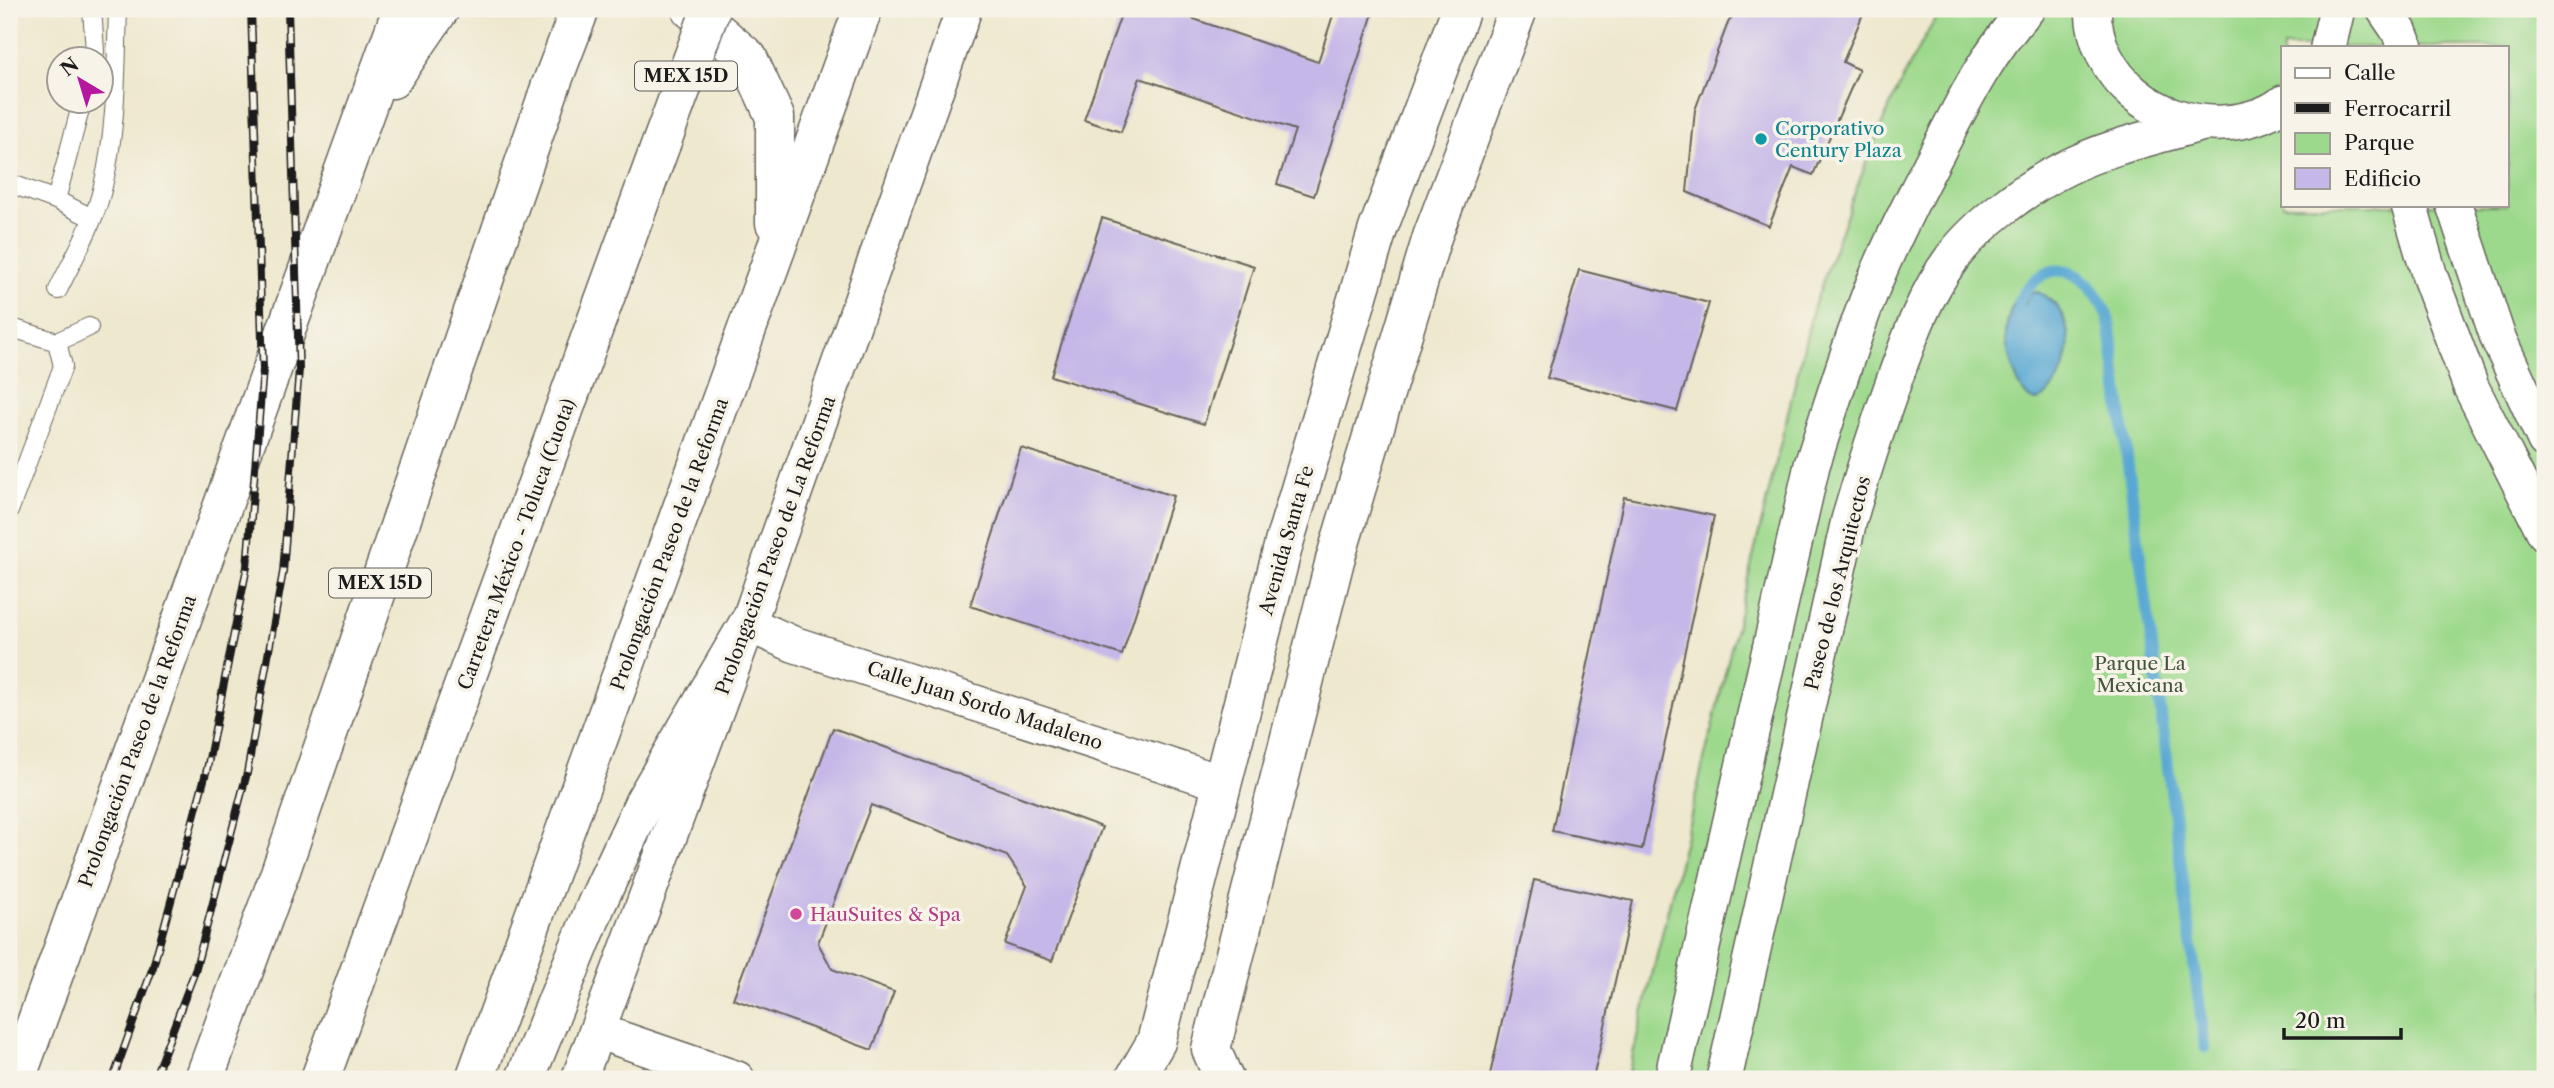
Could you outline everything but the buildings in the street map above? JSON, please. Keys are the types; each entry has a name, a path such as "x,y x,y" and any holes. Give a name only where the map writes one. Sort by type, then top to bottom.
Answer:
{"main road":[{"name":"Prolongación Paseo de la Reforma","path":"16,1079 402,9"},
{"path":"357,130 440,9"},
{"name":"MEX 15D","path":"204,1079 280,873 551,85 580,9"},
{"path":"691,9 748,58 775,117 775,250"},
{"name":"Carretera México - Toluca (Cuota)","path":"320,1079 711,9"},
{"name":"Prolongación Paseo de la Reforma","path":"475,1079 863,9"},
{"name":"Avenida Santa Fe","path":"1136,1079 1156,1042 1284,543 1378,229 1461,9"},
{"path":"1224,1079 1211,1049 1335,560 1432,237 1518,9"},
{"path":"525,1079 597,903 645,800 748,624"}],"street":[{"name":"Prolongación Paseo de La Reforma","path":"579,1079 748,624 964,9"},
{"path":"1682,1077 1812,465 1874,283 1909,207 1964,100 1994,50 2027,9"},
{"path":"2093,9 2094,26 2107,62 2131,92 2163,114 2200,124 2281,117"},
{"path":"2328,46 2337,9"},
{"path":"2384,9 2399,31 2405,46"},
{"path":"2239,122 2281,104"},
{"name":"Paseo de los Arquitectos","path":"1724,1079 1849,520 1911,333 1932,288 1953,256 1990,219 2025,192 2063,169 2095,155 2200,124"},
{"path":"2409,206 2430,277 2471,387 2545,533"},
{"path":"2454,206 2498,338 2545,440"},
{"name":"Calle Juan Sordo Madaleno","path":"748,624 793,644 1222,783"},
{"path":"597,1031 737,1079"}],"lane":[{"path":"92,9 95,46"},
{"path":"58,290 103,188 115,113 118,9"},
{"path":"56,200 78,116"},
{"path":"9,183 56,200 92,218"},
{"path":"9,327 57,342 89,327"},
{"path":"9,511 63,366 57,342"}],"green space":[{"name":"Parque La Mexicana","path":"1942,9 2545,9 2545,1079 1627,1079 1813,309 1869,155 1902,80"}],"water":[{"path":"2038,292 2058,309 2068,331 2068,343 2067,356 2058,380 2043,398 2033,400 2020,387 2015,376 2008,353 2006,331 2015,299 2025,304 2031,293"}],"waterway":[{"path":"2019,301 2031,284 2044,274 2070,272 2093,290 2109,321 2205,1047"}],"railway":[{"path":"113,1079 153,967 207,769 247,567 263,369 251,9"},
{"path":"154,1079 195,971 247,773 283,572 299,369 288,9"}],"place":[{"name":"Corporativo Century Plaza","path":"1761,139"},
{"name":"HauSuites & Spa","path":"796,914"}]}
